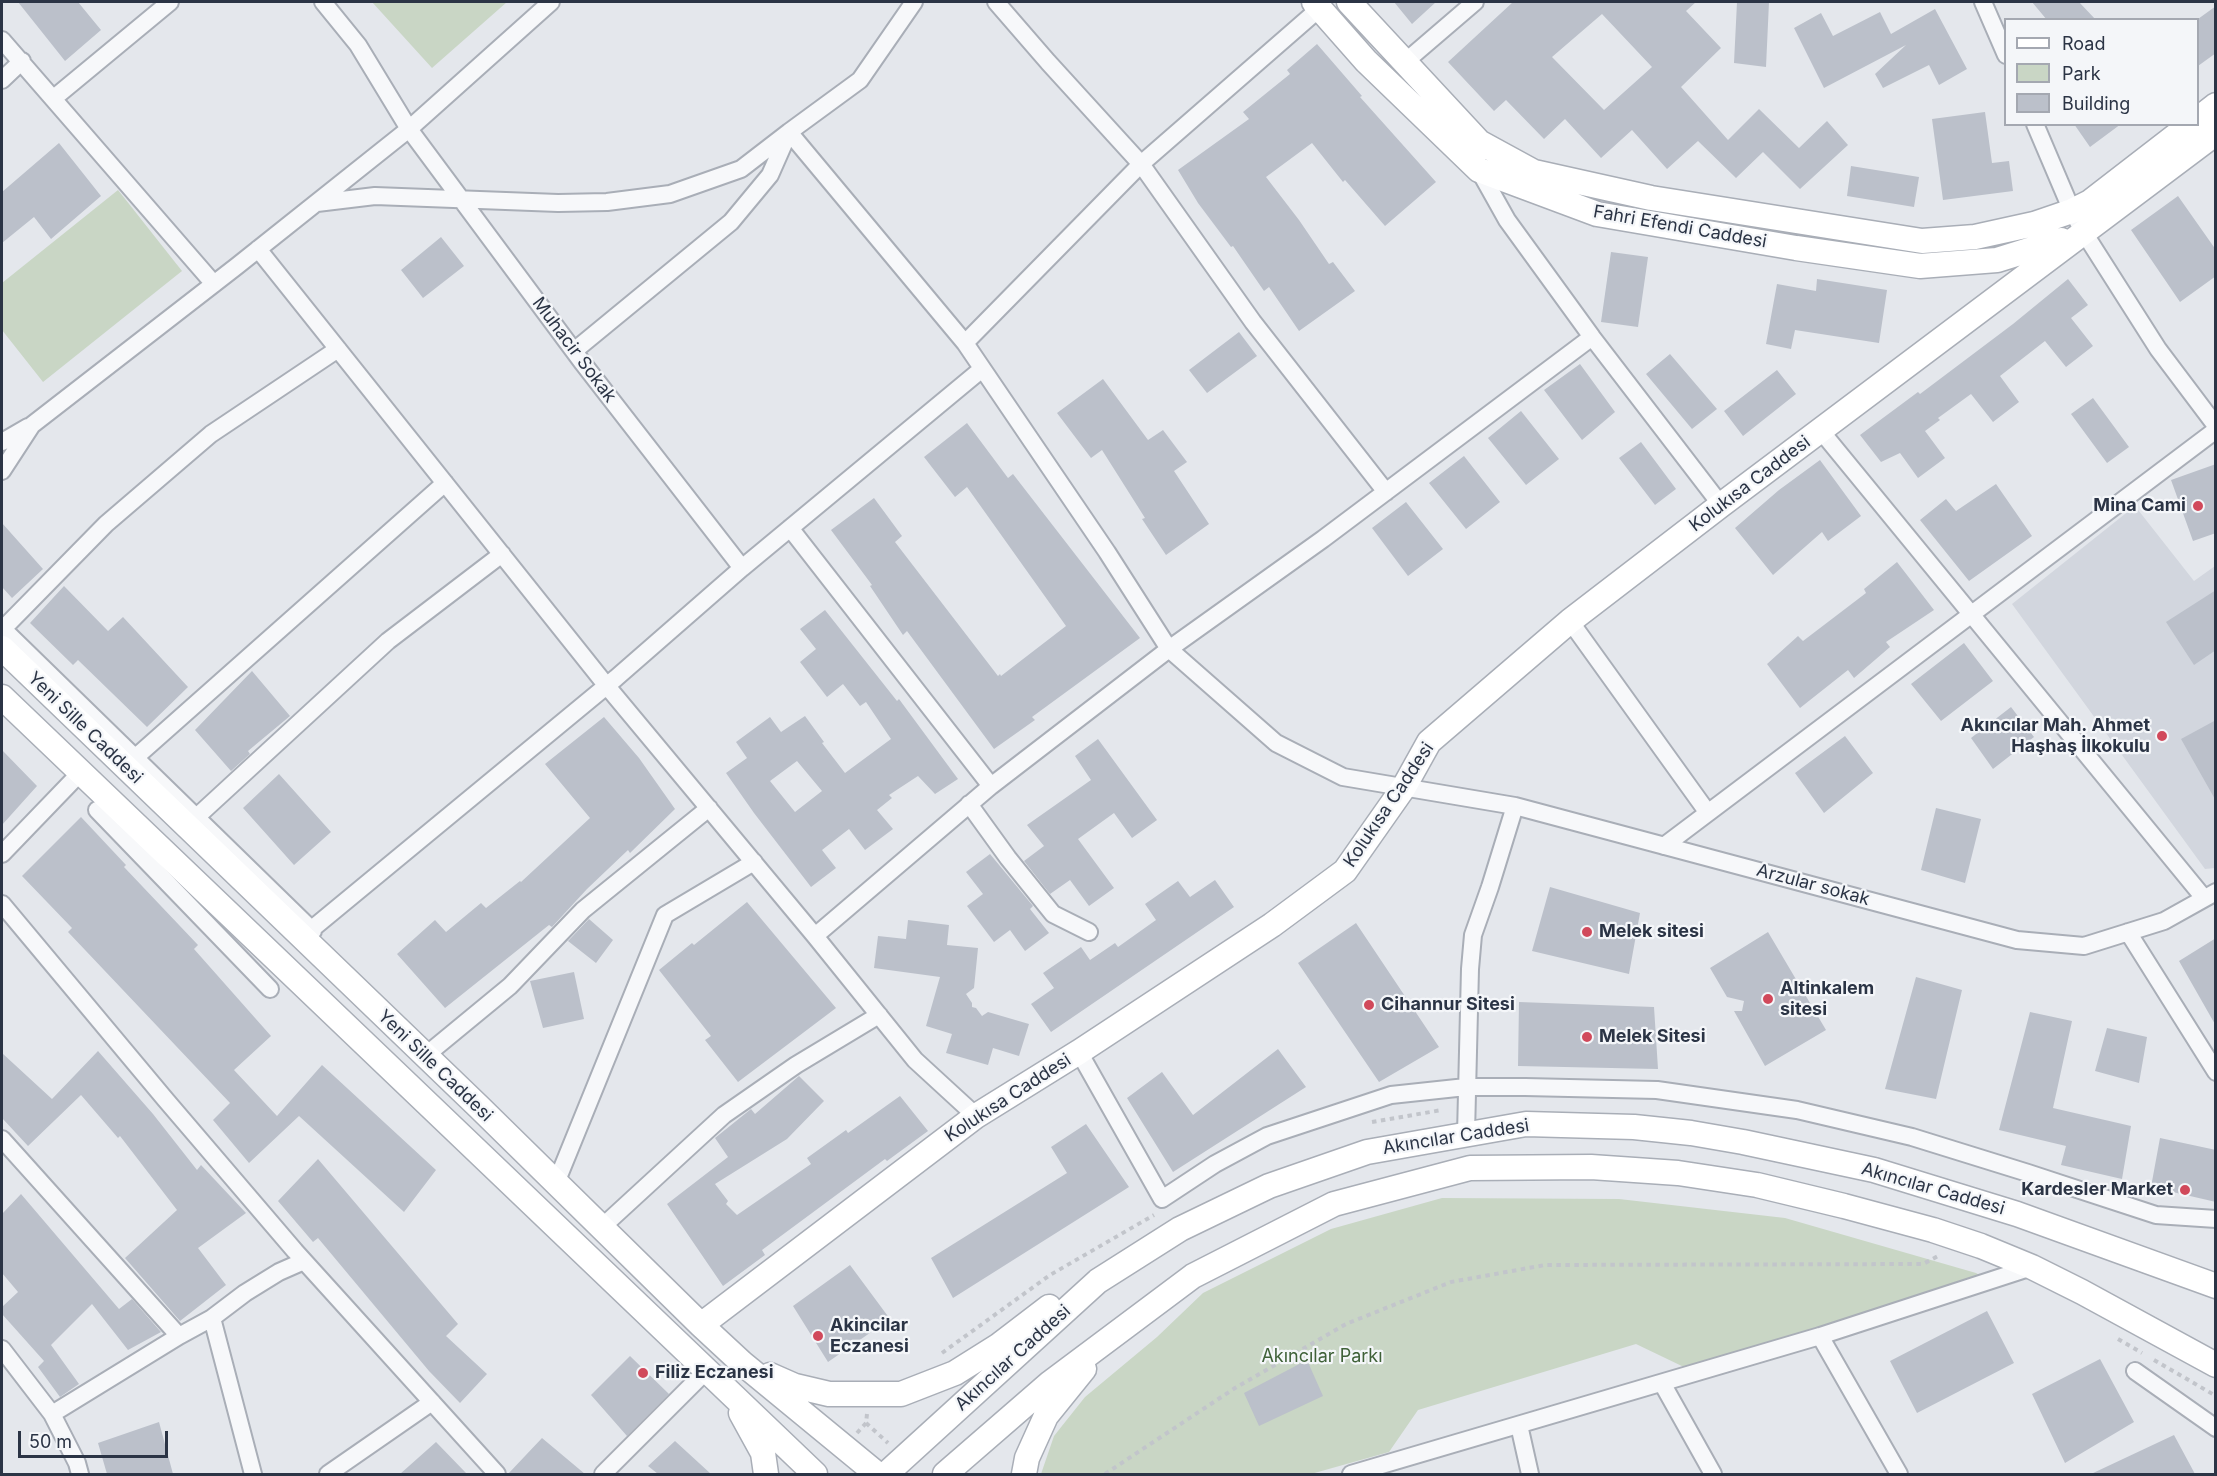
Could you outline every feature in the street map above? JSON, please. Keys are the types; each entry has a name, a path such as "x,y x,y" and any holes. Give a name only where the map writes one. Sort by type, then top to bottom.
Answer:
{"main road":[{"name":"Fahri Efendi Caddesi","path":"1349,2 1479,142 1534,172 1651,198 1922,241 1975,237 2034,224 2078,221"},
{"name":"Fahri Efendi Caddesi","path":"1317,5 1366,61 1479,170 1597,214 1796,248 1920,266 1997,260 2048,246 2078,221"},
{"path":"2199,118 2216,105"},
{"path":"2078,221 2090,202 2187,126"},
{"path":"2078,221 2216,133"},
{"name":"Kolukısa Caddesi","path":"700,1325 976,1116 1272,926 1345,871 1404,787 1429,742 1570,621 1821,431 2078,221"},
{"name":"Yeni Sille Caddesi","path":"2,648 301,938 430,1052 552,1173 601,1228 700,1325 742,1363 877,1474"},
{"name":"Yeni Sille Caddesi","path":"2,696 815,1474"},
{"name":"Akıncılar Caddesi","path":"886,1474 1098,1281 1180,1229 1269,1186 1367,1152 1526,1124 1573,1124 1691,1133 1874,1170 2028,1218 2216,1286"},
{"name":"Akıncılar Caddesi","path":"945,1474 1050,1383 1193,1276 1334,1204 1470,1168 1591,1167 1678,1173 1757,1185 1933,1230 1981,1246 2032,1267 2216,1365"},
{"path":"742,1363 795,1386 829,1394 901,1394 955,1373 998,1346 1062,1298 1098,1281"},
{"path":"1024,1474 1027,1458 1046,1416 1109,1338"},
{"path":"732,1395 762,1453 766,1474"}],"street":[{"path":"54,98 170,2"},
{"name":"Muhacir Sokak","path":"324,2 358,45 410,129 462,200 574,351 742,568"},
{"path":"2,442 32,425 410,129 551,2"},
{"path":"317,203 375,196 607,202 670,194 741,169 860,80 914,2"},
{"path":"996,2 1141,164 1253,322 1386,492"},
{"path":"1405,62 1475,2"},
{"path":"1983,2 2004,50"},
{"path":"965,343 1141,164 1317,5"},
{"path":"2,40 214,284"},
{"path":"2,80 22,61"},
{"path":"1664,846 2216,428 2158,349 2078,221 2036,126"},
{"path":"574,351 731,222 770,175 789,132"},
{"name":"Arzular sokak","path":"789,132 965,343 1107,552 1169,649 1276,743 1343,777 1515,806 2017,939 2084,946 2164,921 2210,895"},
{"path":"1479,170 1507,220 1592,337 1721,505"},
{"path":"258,249 606,685 915,1060 976,1116"},
{"path":"815,936 991,786 1169,649 1386,492 1592,337"},
{"path":"338,349 211,434 106,524 2,629 430,1052 510,986 583,910 708,808"},
{"path":"301,938 982,369"},
{"path":"2,471 32,425"},
{"path":"1821,431 1970,615 2210,895"},
{"path":"126,767 445,483"},
{"path":"790,528 991,786"},
{"path":"186,826 388,641 502,554"},
{"path":"1570,621 1708,813"},
{"path":"2,854 81,772"},
{"path":"969,804 1053,914 1089,932"},
{"path":"1466,1134 1473,934 1515,806"},
{"path":"97,810 270,989"},
{"path":"552,1173 665,915 754,862"},
{"path":"2,904 165,1099 304,1260 498,1474"},
{"path":"2128,932 2216,1072"},
{"path":"601,1228 724,1114 796,1065 879,1015"},
{"path":"1079,1052 1162,1199 1215,1164 1268,1136 1391,1095 1466,1087 1657,1090 1797,1110 1912,1137 2156,1215 2216,1219"},
{"path":"2,1139 179,1336"},
{"path":"52,1414 212,1318 245,1293 279,1272 304,1260"},
{"path":"1351,1474 1820,1336 2032,1267"},
{"path":"212,1318 253,1474"},
{"path":"1820,1336 1899,1474"},
{"path":"2,1349 52,1414 80,1474"},
{"path":"603,1474 706,1371"},
{"path":"2135,1371 2216,1428"},
{"path":"1662,1383 1713,1474"},
{"path":"328,1474 432,1402"},
{"path":"1519,1425 1530,1474"}],"path":[{"path":"1363,1125 1443,1110 1467,1108"},
{"path":"933,1359 1050,1275 1156,1213"},
{"path":"1105,1474 1235,1388 1346,1324 1451,1282 1545,1265 1923,1264 1942,1254 1932,1251"},
{"path":"2114,1337 2216,1396"}],"shaded area":[{"name":"Akıncılar Mah. Ahmet Haşhaş İlkokulu","path":"2135,506 2194,581 2215,566 2215,868 2205,869 2012,604"}],"green space":[{"path":"372,2 507,2 432,68"},
{"path":"118,190 182,271 43,382 2,330 2,283"},
{"name":"Akıncılar Parkı","path":"1442,1198 1619,1199 1785,1218 1981,1276 1686,1368 1636,1344 1418,1410 1389,1452 1311,1474 1041,1474 1054,1436 1085,1397 1157,1337 1203,1293 1331,1229"}],"building":[{"path":"18,2 78,2 101,30 65,61"},
{"path":"1394,2 1436,2 1412,24"},
{"path":"1513,2 1696,2 1686,11 1721,48 1681,87 1728,140 1759,109 1799,148 1827,121 1848,145 1800,189 1763,152 1736,178 1698,141 1667,169 1632,130 1601,158 1565,119 1544,139 1506,100 1494,111 1448,62","holes":["1602,14 1652,67 1604,110 1552,57"]},
{"path":"1737,2 1769,2 1766,67 1734,63"},
{"path":"2032,2 2079,2 2094,18 2045,18"},
{"path":"2216,6 2216,53 2199,65 2199,18"},
{"path":"1935,9 1967,69 1939,85 1929,65 1883,88 1875,74 1906,45 1824,88 1794,28 1821,13 1833,36 1880,12 1891,34"},
{"path":"1317,44 1362,96 1360,97 1436,182 1385,226 1345,180 1343,182 1312,143 1266,177 1329,264 1333,262 1355,291 1299,331 1269,287 1264,291 1233,246 1231,247 1198,203 1178,170 1249,119 1243,112 1290,74 1287,70"},
{"path":"1985,112 1992,163 2009,161 2013,191 1943,200 1932,119"},
{"path":"2075,126 2118,126 2090,147"},
{"path":"59,143 101,196 51,239 34,217 2,243 2,192"},
{"path":"1851,166 1919,177 1914,207 1847,196"},
{"path":"2178,196 2216,250 2216,276 2180,302 2131,230"},
{"path":"441,237 464,266 423,298 401,270"},
{"path":"1611,252 1648,257 1638,327 1601,322"},
{"path":"1817,279 1887,290 1879,343 1795,330 1791,349 1766,344 1777,284 1816,291"},
{"path":"2068,279 2088,305 2071,318 2093,346 2066,367 2045,341 2000,376 2019,402 1993,422 1971,394 1938,418 1940,420 1925,431 1945,458 1918,478 1900,453 1881,462 1860,435 1918,392 1920,394"},
{"path":"1239,332 1257,356 1207,393 1189,370"},
{"path":"1670,354 1717,409 1692,429 1646,374"},
{"path":"1580,364 1615,412 1582,440 1544,390"},
{"path":"1777,370 1796,394 1743,436 1724,411"},
{"path":"1103,379 1148,440 1163,430 1187,462 1174,471 1209,524 1166,555 1102,450 1091,458 1057,413"},
{"path":"2093,398 2129,447 2107,463 2071,414"},
{"path":"1521,411 1559,459 1526,485 1488,438"},
{"path":"967,423 1008,478 1013,474 1140,638 1032,717 1035,720 994,749 907,631 903,635 870,586 872,585 831,530 874,498 902,536 895,542 998,676 1066,626 967,487 955,497 924,457"},
{"path":"1641,442 1676,489 1655,505 1619,458"},
{"path":"1464,456 1500,502 1466,529 1429,483"},
{"path":"1820,460 1861,516 1828,541 1822,532 1773,575 1735,528 1779,490"},
{"name":"Mina Cami","path":"2216,464 2216,533 2193,541 2171,480"},
{"path":"1996,484 2032,536 1969,581 1920,520 1946,499 1956,511"},
{"path":"1406,502 1443,549 1408,576 1372,528"},
{"path":"2,523 43,569 12,598 2,587"},
{"path":"1897,562 1934,610 1886,642 1890,647 1854,678 1848,670 1800,708 1767,664 1798,636 1803,641 1866,593 1864,589"},
{"path":"64,586 108,631 123,617 188,687 147,727 78,660 73,665 30,623"},
{"path":"2216,590 2216,650 2194,665 2166,622"},
{"path":"825,610 897,701 899,699 958,779 935,794 918,776 889,795 892,798 877,810 893,829 865,850 849,829 822,850 836,868 811,887 726,773 747,758 736,742 770,717 781,732 805,716 845,773 891,739 866,702 860,706 843,684 827,697 800,662 816,649 800,629","holes":["797,761 822,791 795,812 770,781"]},
{"path":"1964,643 1993,681 1941,721 1911,684"},
{"path":"252,671 290,716 248,751 250,754 231,771 195,730"},
{"path":"2011,707 2034,737 1993,769 1971,738"},
{"path":"604,717 639,758 675,809 630,853 628,850 587,889 552,927 549,925 445,1008 397,954 435,920 446,932 481,903 486,908 521,882 590,818 545,764"},
{"path":"2216,720 2216,801 2181,739"},
{"path":"1845,736 1873,773 1824,813 1795,773"},
{"path":"1098,739 1157,820 1132,838 1114,813 1078,839 1114,888 1089,906 1070,880 1050,894 1024,861 1044,846 1027,825 1091,780 1075,756"},
{"path":"2,750 37,786 2,825"},
{"path":"279,774 331,832 294,865 243,808"},
{"path":"1936,808 1981,819 1965,883 1921,870"},
{"path":"81,817 126,865 124,867 198,945 194,949 271,1036 234,1070 277,1116 322,1065 436,1170 404,1212 299,1116 249,1163 213,1120 230,1103 68,932 72,928 22,876"},
{"path":"990,854 1033,906 1030,909 1049,933 1025,951 1010,930 994,942 967,906 983,894 966,872"},
{"path":"1215,880 1234,907 1051,1032 1031,1004 1054,988 1043,973 1081,947 1090,960 1115,943 1118,947 1156,920 1145,904 1178,881 1190,897"},
{"name":"Melek sitesi","path":"1550,887 1640,913 1629,974 1532,951"},
{"path":"747,902 836,1008 738,1082 705,1040 711,1036 659,970"},
{"path":"589,919 613,940 596,963 568,941"},
{"path":"908,920 949,925 947,945 978,948 974,988 966,994 972,1007 976,1008 982,1016 988,1012 1029,1024 1019,1056 993,1048 988,1065 946,1053 952,1034 926,1026 940,977 874,968 878,936 906,939"},
{"name":"Cihannur Sitesi","path":"1356,923 1439,1047 1379,1082 1298,963"},
{"name":"Altinkalem sitesi","path":"1768,932 1826,1030 1765,1066 1734,1011 1742,1011 1744,1001 1727,997 1710,968"},
{"path":"2216,938 2216,1026 2179,961"},
{"path":"574,972 584,1019 543,1028 530,981"},
{"path":"1916,977 1962,990 1936,1099 1885,1089"},
{"name":"Melek Sitesi","path":"1519,1002 1654,1007 1658,1069 1518,1066"},
{"path":"2030,1012 2072,1021 2053,1108 2131,1126 2122,1179 2061,1165 2066,1146 1999,1130"},
{"path":"2107,1028 2147,1037 2139,1083 2095,1071"},
{"path":"1278,1049 1306,1087 1173,1172 1127,1098 1162,1072 1193,1115"},
{"path":"98,1051 153,1114 197,1170 201,1165 246,1213 198,1248 226,1285 180,1321 125,1258 177,1210 120,1136 118,1138 81,1095 28,1146 2,1118 2,1053 52,1099"},
{"path":"799,1076 824,1101 787,1139 715,1184 728,1201 726,1204 737,1215 811,1164 807,1158 846,1130 848,1133 900,1096 928,1131 887,1161 885,1159 762,1250 765,1255 723,1286 667,1204 728,1157 715,1138 751,1109 755,1114"},
{"path":"1086,1124 1129,1187 953,1298 931,1258 1067,1173 1051,1147"},
{"path":"2160,1138 2216,1150 2216,1202 2151,1187"},
{"path":"318,1159 458,1324 446,1336 487,1374 460,1403 429,1371 318,1238 313,1242 278,1201"},
{"path":"21,1194 119,1309 132,1299 161,1332 128,1350 92,1304 51,1345 79,1384 60,1397 38,1367 44,1361 2,1314 2,1307 18,1292 2,1273 2,1214"},
{"path":"850,1265 890,1319 828,1362 793,1306"},
{"path":"1987,1311 2014,1363 1917,1413 1890,1361"},
{"path":"630,1356 669,1394 627,1436 591,1395"},
{"path":"2100,1359 2134,1422 2065,1463 2032,1394"},
{"path":"1307,1360 1323,1396 1259,1426 1244,1393"},
{"path":"159,1422 173,1474 107,1474 98,1443"},
{"path":"2174,1435 2195,1474 2091,1474"},
{"path":"542,1438 585,1474 508,1474"},
{"path":"675,1441 711,1474 658,1474 648,1466"},
{"path":"436,1442 467,1474 400,1474"}],"place":[{"name":"Mina Cami","path":"2198,506"},
{"name":"Akıncılar Mah. Ahmet Haşhaş İlkokulu","path":"2162,736"},
{"name":"Melek sitesi","path":"1587,932"},
{"name":"Altinkalem sitesi","path":"1768,999"},
{"name":"Cihannur Sitesi","path":"1369,1005"},
{"name":"Melek Sitesi","path":"1587,1037"},
{"name":"Kardesler Market","path":"2185,1190"},
{"name":"Akincilar Eczanesi","path":"818,1336"},
{"name":"Filiz Eczanesi","path":"643,1373"}]}
